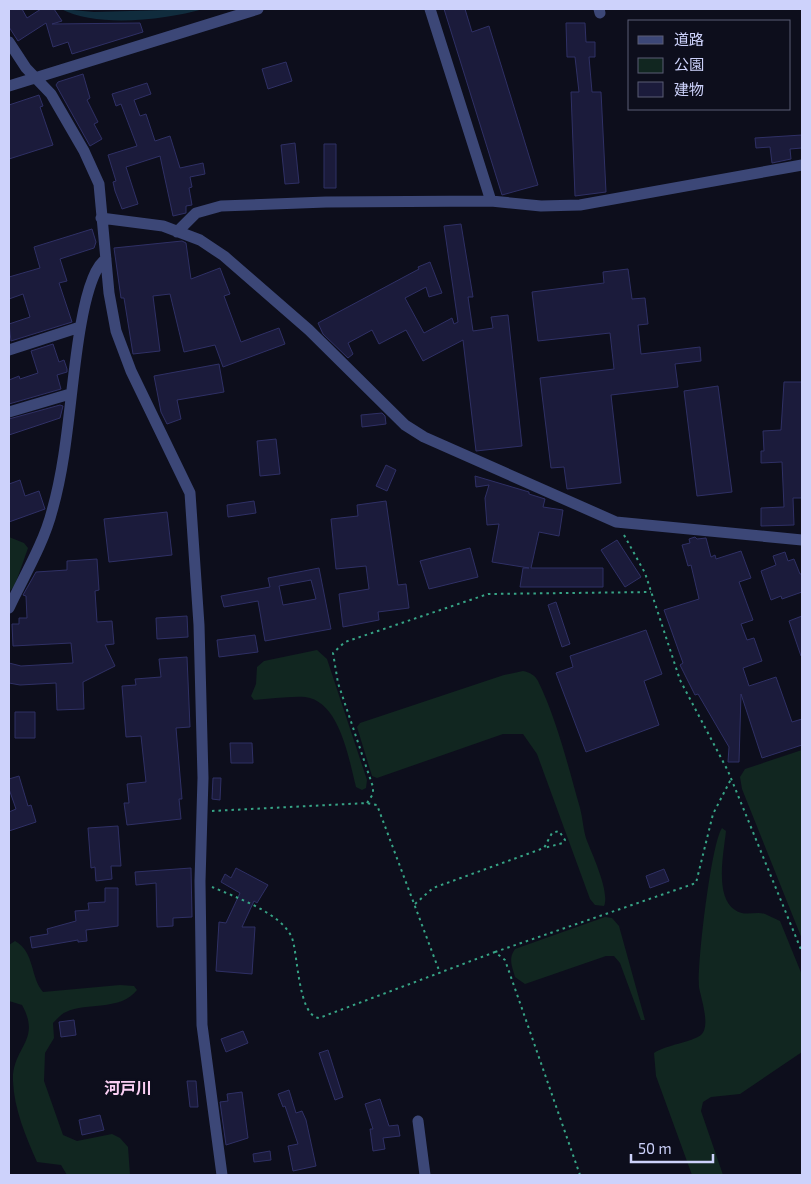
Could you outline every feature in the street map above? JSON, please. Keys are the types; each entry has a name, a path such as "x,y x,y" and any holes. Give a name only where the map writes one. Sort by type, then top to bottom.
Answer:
{"street":[{"path":"9,86 258,9"},
{"path":"430,9 491,201"},
{"path":"9,42 35,78 51,94 99,184 109,294 122,348 190,492 199,625 202,778 200,881 202,1025 222,1175"},
{"path":"177,232 196,213 221,206 326,202 491,201 541,206 580,206 802,165"},
{"path":"101,218 163,226 200,240 224,256 309,330 405,425 424,437 616,522 802,540"},
{"path":"9,608 52,513 63,458 70,394 84,305 99,263 106,258"},
{"path":"9,350 80,327"},
{"path":"9,412 70,394"},
{"path":"418,1121 425,1175"}],"path":[{"path":"616,522 645,573 680,680 717,747 732,779 802,952"},
{"path":"367,802 373,794 373,787 338,683 333,653 336,648 345,642 488,594 651,592"},
{"path":"200,881 278,920 288,930 293,940 302,991 309,1013 319,1018 495,952 696,883 713,814 732,779"},
{"path":"201,812 367,802 377,805 381,811 440,973"},
{"path":"415,904 433,888 544,848 564,843 565,840 559,831 552,833 544,848"},
{"path":"495,952 505,960 580,1175"}],"green space":[{"path":"9,537 24,543 28,548 15,585 9,592"},
{"path":"317,650 327,659 367,780 366,788 362,790 356,787 341,733 327,709 317,701 305,697 254,700 251,696 256,684 257,667 264,661"},
{"path":"523,671 532,674 538,681 556,727 580,808 586,837 603,884 605,892 604,906 595,905 590,899 537,754 523,734 503,734 377,778 372,776 357,727 360,723 504,675"},
{"path":"802,750 802,939 742,789 740,777 745,769"},
{"path":"722,828 726,831 722,861 724,895 729,904 739,912 765,914 780,921 802,975 802,1052 740,1094 711,1097 703,1102 701,1111 723,1175 692,1175 656,1076 654,1053 692,1040 704,1031 705,1019 699,987 700,955 713,856"},
{"path":"605,917 612,918 619,926 645,1020 641,1020 620,963 614,956 606,956 525,984 515,977 511,959 515,949"},
{"path":"15,941 26,952 43,992 120,985 134,986 137,990 130,997 113,1004 84,1007 62,1014 53,1023 54,1038 45,1053 44,1081 63,1135 77,1141 112,1134 120,1138 128,1147 130,1175 67,1175 61,1165 37,1162 21,1123 13,1081 14,1069 28,1036 29,1027 22,1005 9,1001 9,945"}],"water":[{"path":"61,9 94,12 203,9 151,19 112,20 93,19"}],"building":[{"path":"9,9 22,9 27,18 41,9 54,9 62,21 52,24 140,23 143,32 72,54 68,42 53,47 46,23 18,41 9,27"},
{"path":"444,9 465,9 472,32 489,26 538,185 502,195"},
{"path":"566,23 585,23 586,42 595,42 595,57 589,57 592,92 601,92 606,192 575,196 571,92 579,92 575,57 567,57"},
{"path":"286,62 292,81 268,89 262,69"},
{"path":"83,74 90,98 87,100 98,122 94,124 102,139 90,146 56,85 58,82"},
{"path":"147,83 151,94 134,100 140,116 146,114 155,141 170,136 180,168 203,163 205,174 190,177 192,187 189,188 192,205 186,206 186,213 173,216 160,156 126,167 138,204 122,209 115,191 113,182 116,181 108,155 137,146 121,104 116,106 112,94"},
{"path":"39,95 43,106 40,107 53,145 9,159 9,105"},
{"path":"802,135 802,148 790,149 791,159 772,163 770,147 756,148 755,138"},
{"path":"295,143 299,183 285,184 281,145"},
{"path":"324,144 336,144 336,188 324,188"},
{"path":"461,224 473,297 468,297 473,331 493,328 491,317 508,315 522,446 476,451 463,340 423,361 406,330 379,344 372,330 348,343 353,354 348,358 323,334 318,323 430,262 442,293 429,297 426,287 405,298 424,333 452,318 454,324 458,322 444,226"},
{"path":"92,229 96,242 94,248 60,259 67,281 59,283 72,322 11,341 9,324 30,317 23,294 9,299 9,277 40,268 34,247"},
{"path":"182,241 186,243 191,279 220,268 230,294 224,296 241,342 279,328 285,344 223,367 215,345 184,352 170,294 153,296 160,351 133,354 124,298 121,298 114,248"},
{"path":"628,269 632,299 645,298 648,324 638,325 641,354 700,347 701,361 675,364 678,387 611,395 621,483 567,489 564,467 551,468 540,378 614,369 610,333 538,341 532,292 604,283 603,272"},
{"path":"53,344 59,362 64,360 67,369 67,372 57,375 61,389 9,404 9,380 19,376 20,379 38,373 31,351"},
{"path":"219,364 224,392 177,400 181,419 167,424 161,412 154,376"},
{"path":"784,382 802,382 802,498 793,498 794,525 761,526 761,508 784,507 782,462 761,463 761,451 764,451 763,431 781,430"},
{"path":"718,386 732,492 697,496 684,391"},
{"path":"60,405 63,406 60,418 9,435 9,419"},
{"path":"382,413 385,416 386,424 362,427 361,415"},
{"path":"276,439 280,474 260,476 257,441"},
{"path":"386,465 396,470 387,491 376,486"},
{"path":"475,476 529,492 529,494 545,499 543,507 563,510 559,536 539,532 531,568 603,568 603,587 520,587 523,568 529,568 492,562 499,524 487,525 485,498 489,485 476,487"},
{"path":"20,480 25,496 39,491 45,509 9,522 9,484"},
{"path":"254,501 256,513 228,517 227,505"},
{"path":"386,501 398,585 406,584 409,608 378,612 379,620 343,627 339,594 369,589 366,566 336,569 331,519 358,516 357,505"},
{"path":"167,512 172,555 109,562 104,519"},
{"path":"695,537 697,539 706,538 711,557 715,555 716,559 741,551 751,578 739,582 753,620 741,624 747,640 754,638 762,661 743,668 749,686 776,677 792,722 802,719 802,745 762,758 741,694 739,762 728,762 729,747 698,694 695,695 680,665 683,663 664,610 699,599 691,565 688,566 682,545 690,543 689,539"},
{"path":"617,540 641,577 625,587 601,550"},
{"path":"470,548 478,577 429,589 420,561"},
{"path":"785,552 788,561 794,559 800,574 802,574 802,592 782,599 781,596 771,600 761,571 776,565 773,556"},
{"path":"97,559 99,590 95,591 97,622 112,621 114,644 105,645 115,666 83,682 84,709 57,710 56,683 20,685 9,683 9,663 21,666 73,663 71,643 13,646 12,624 19,624 19,618 27,618 26,596 23,595 36,572 67,570 67,561"},
{"path":"319,568 331,629 265,641 258,601 224,607 221,596 270,587 268,578","holes":["311,580 316,599 283,605 279,586"]},
{"path":"556,602 570,644 562,647 548,605"},
{"path":"187,616 188,637 157,639 156,618"},
{"path":"802,616 802,656 801,656 789,621"},
{"path":"646,630 662,674 644,681 659,725 586,752 556,673 573,667 570,656"},
{"path":"255,635 258,652 219,657 217,640"},
{"path":"187,657 190,727 176,728 182,799 179,799 181,819 127,825 124,803 129,803 127,784 146,782 141,736 126,737 122,686 136,685 135,679 161,677 159,659"},
{"path":"15,712 35,712 35,738 15,738"},
{"path":"230,743 252,743 253,763 231,763"},
{"path":"19,776 28,806 31,805 36,822 9,831 9,812 16,809 9,789 9,779"},
{"path":"213,778 221,778 220,800 212,799"},
{"path":"118,826 121,866 111,866 112,879 96,881 95,867 91,868 88,828"},
{"path":"191,868 192,917 173,918 173,926 157,927 156,883 136,885 135,872"},
{"path":"236,868 268,885 257,903 254,901 242,927 255,927 252,974 216,971 219,922 226,923 240,893 221,882 225,874 231,878"},
{"path":"664,869 669,881 650,888 646,876"},
{"path":"105,888 118,888 118,926 86,930 87,941 78,942 78,940 32,948 30,937 48,934 47,929 76,921 75,911 89,910 88,903 105,902"},
{"path":"74,1020 76,1035 61,1037 59,1022"},
{"path":"243,1031 248,1043 226,1052 221,1039"},
{"path":"328,1050 343,1097 335,1100 319,1053"},
{"path":"187,1081 196,1081 198,1107 190,1107"},
{"path":"289,1090 296,1113 302,1111 306,1120 316,1166 293,1171 288,1146 298,1144 285,1106 283,1107 278,1094"},
{"path":"242,1092 248,1138 226,1145 220,1102 228,1101 227,1094"},
{"path":"380,1099 389,1126 398,1125 400,1136 383,1138 385,1149 373,1151 370,1129 373,1129 365,1104"},
{"path":"100,1115 104,1130 82,1135 79,1120"},
{"path":"270,1151 271,1160 254,1162 253,1154"}],"district":[{"name":"河戸川","path":"128,1088"}]}
